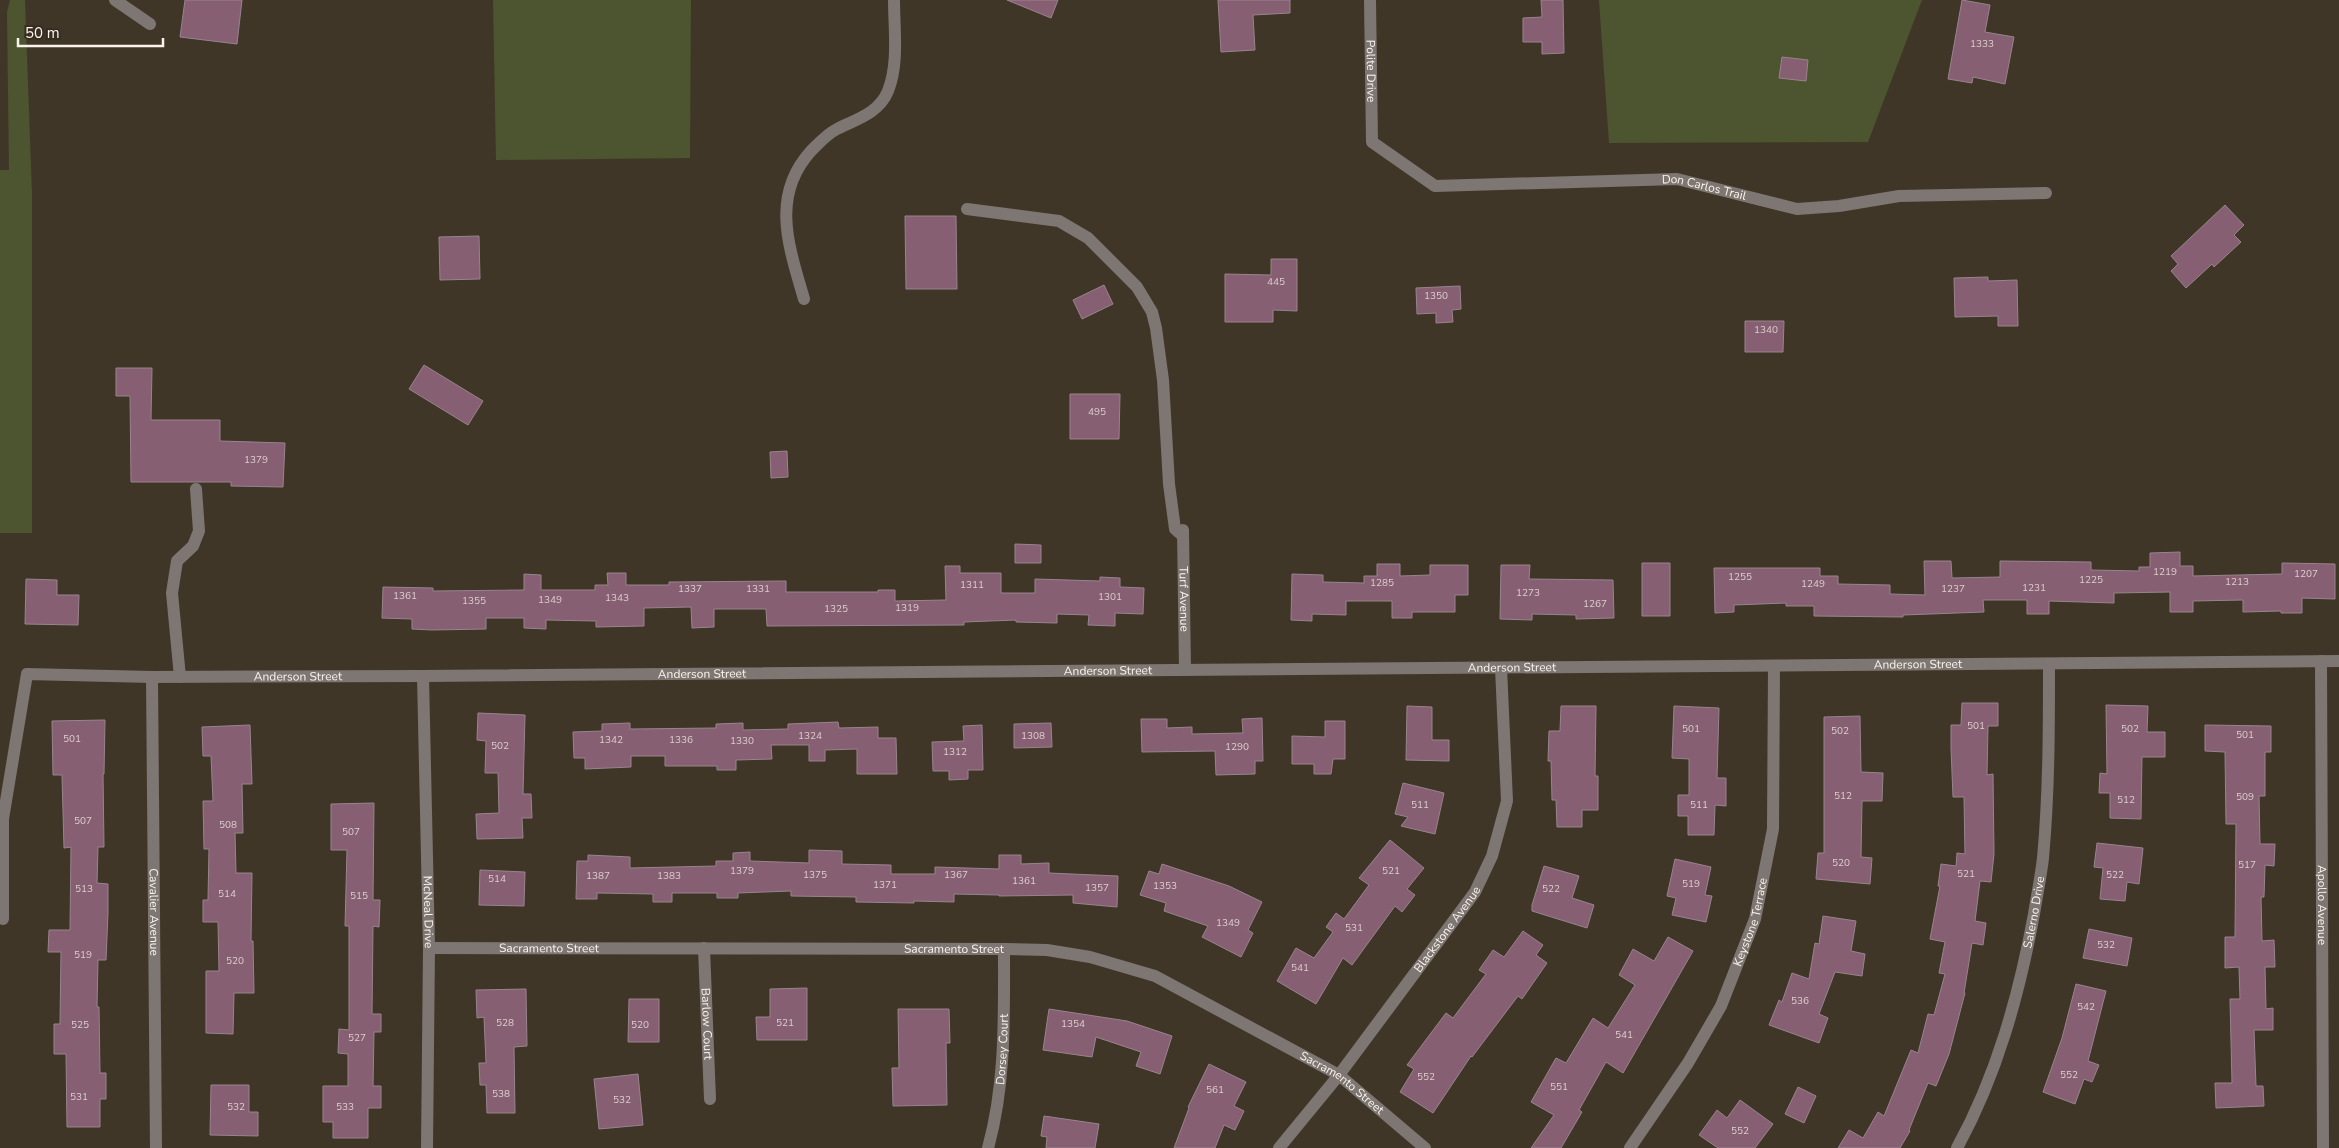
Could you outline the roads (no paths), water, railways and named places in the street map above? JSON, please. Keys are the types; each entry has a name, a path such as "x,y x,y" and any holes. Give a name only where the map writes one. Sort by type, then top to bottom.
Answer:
{"street":[{"path":"115,0 150,24"},
{"path":"804,298 787,236 785,216 788,190 792,179 805,158 819,142 836,129 874,110 888,92 894,70 894,0"},
{"name":"Polite Drive","path":"1370,0 1372,142"},
{"name":"Don Carlos Trail","path":"1372,142 1435,186 1677,180 1797,209 1839,206 1899,196 2046,193"},
{"name":"Turf Avenue","path":"967,209 1058,220 1088,238 1137,287 1152,312 1163,380 1170,493 1175,529 1183,532 1185,670"},
{"path":"180,677 172,593 177,561 193,546 199,531 196,488"},
{"name":"Apollo Avenue","path":"2320,661 2324,1148"},
{"name":"Anderson Street","path":"2,819 27,674 152,677 423,676 1774,667 2339,661"},
{"name":"Salerno Drive","path":"1957,1148 1978,1109 2003,1043 2027,949 2043,859 2048,772 2049,664"},
{"name":"Keystone Terrace","path":"1630,1148 1688,1063 1721,1006 1755,920 1773,829 1774,667"},
{"name":"Blackstone Avenue","path":"1279,1148 1339,1076 1475,892 1492,856 1507,801 1501,668"},
{"name":"McNeal Drive","path":"423,676 429,948 427,1148"},
{"name":"Cavalier Avenue","path":"152,677 156,1148"},
{"path":"2,819 3,918"},
{"name":"Sacramento Street","path":"429,948 1004,949 1047,950 1090,957 1155,976 1339,1076 1425,1148"},
{"name":"Barlow Court","path":"704,948 710,1099"},
{"name":"Dorsey Court","path":"988,1148 996,1116 1004,1042 1004,949"}]}
